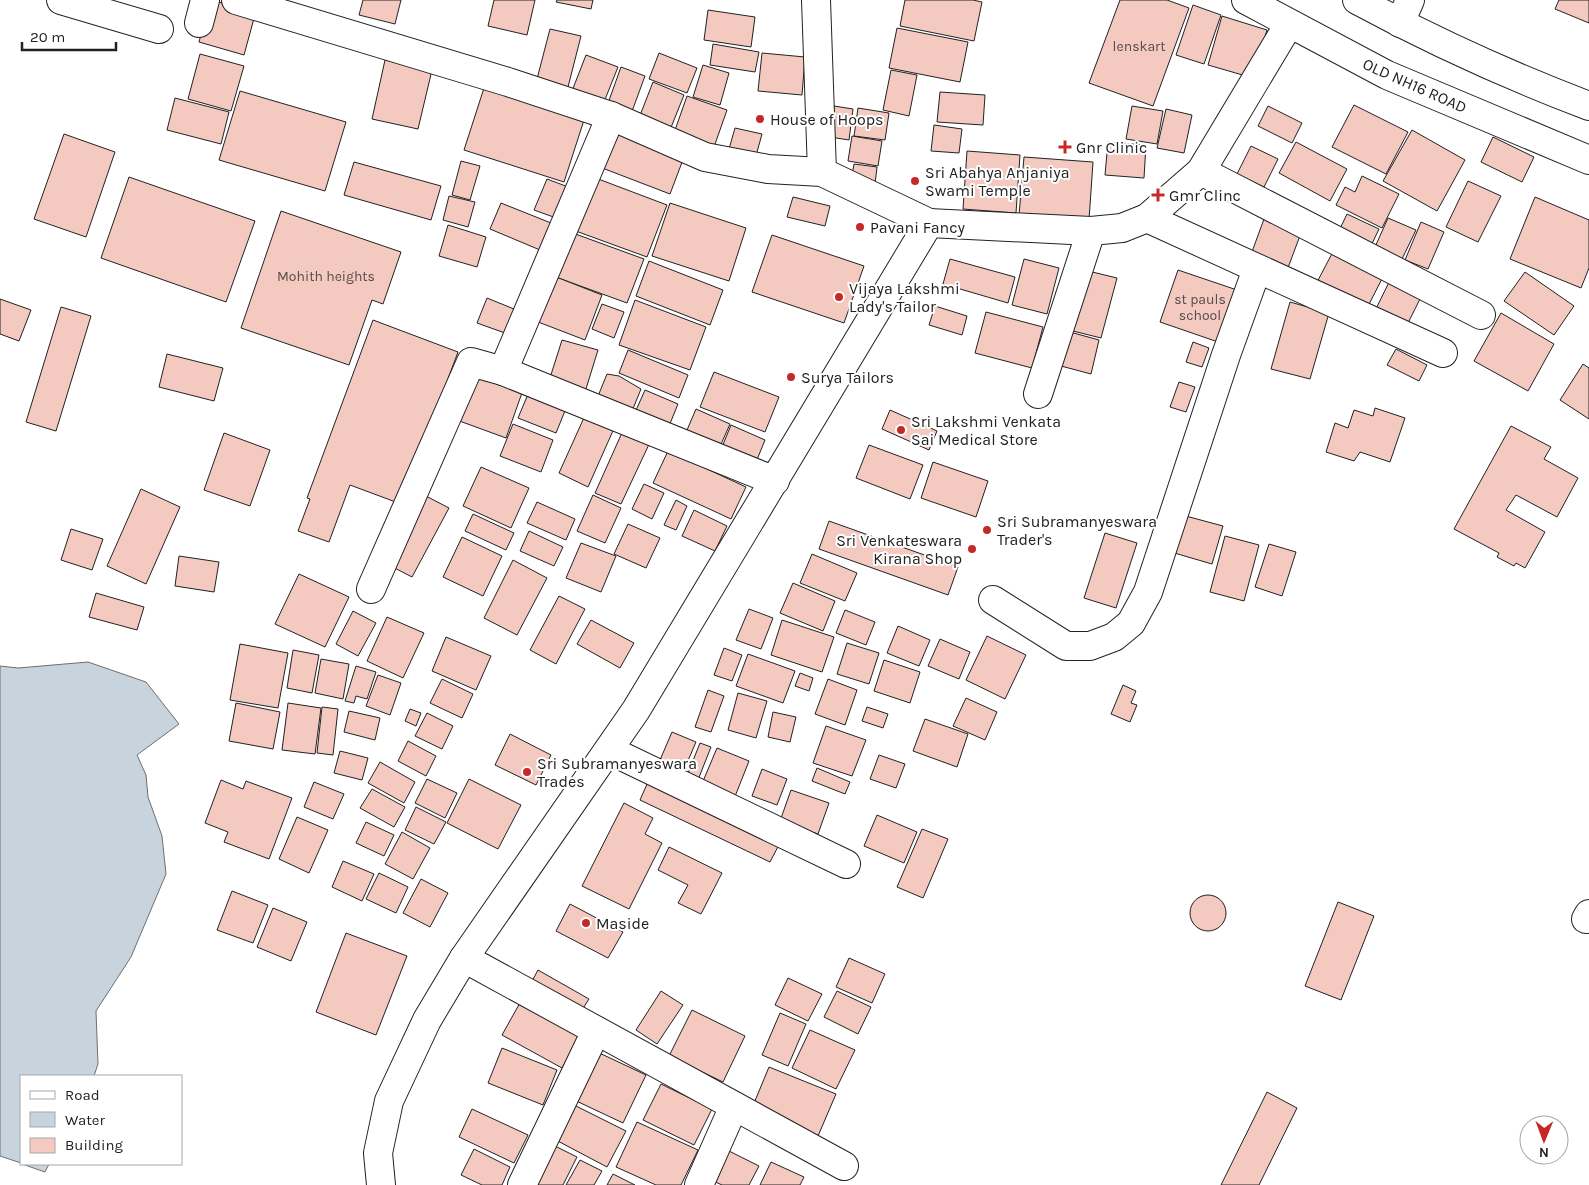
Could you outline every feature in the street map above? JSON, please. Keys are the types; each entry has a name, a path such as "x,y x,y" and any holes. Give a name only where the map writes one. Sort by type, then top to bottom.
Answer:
{"street":[{"path":"61,0 159,29"},
{"path":"236,0 508,82 611,116 705,157 768,169 822,172 929,223 1091,231 1122,228 1147,218 1201,171 1289,24"},
{"path":"816,0 822,172"},
{"name":"OLD NH16 ROAD","path":"1246,0 1387,75 1589,160"},
{"path":"1357,0 1405,12 1547,90 1589,106"},
{"path":"503,371 611,116"},
{"path":"1201,171 1481,315"},
{"path":"1147,218 1443,353"},
{"path":"381,1185 378,1154 389,1101 426,1020 464,958 636,710 929,223"},
{"path":"1038,394 1091,231"},
{"path":"993,600 1066,646 1090,646 1114,637 1132,623 1148,592 1226,354 1257,269"},
{"path":"371,589 471,362 503,371 775,481"},
{"path":"609,750 846,864"},
{"path":"464,958 844,1166"},
{"path":"522,1185 596,1031"},
{"path":"699,1185 734,1106"}],"water":[{"path":"88,662 146,682 179,724 137,755 146,775 148,797 162,836 166,874 131,957 96,1011 98,1064 94,1075 20,1075 20,1163 0,1156 0,666 18,668"},
{"path":"25,1165 48,1165 45,1172"}],"building":[{"path":"210,0 256,11 244,55 199,42"},
{"path":"363,0 401,0 395,24 359,15"},
{"path":"494,0 535,0 527,35 488,26"},
{"path":"557,0 593,0 591,9 556,2"},
{"path":"905,0 973,0 982,2 974,41 900,26"},
{"path":"1120,0 1167,0 1189,8 1153,106 1089,83"},
{"path":"1559,0 1589,0 1589,23 1555,9"},
{"path":"1193,5 1221,15 1204,64 1176,55"},
{"path":"708,10 755,17 751,47 704,40"},
{"path":"1222,16 1267,30 1253,78 1208,65"},
{"path":"897,28 968,42 960,82 889,68"},
{"path":"550,29 581,36 568,87 537,79"},
{"path":"713,44 759,52 755,72 710,65"},
{"path":"659,53 697,68 687,93 649,79"},
{"path":"762,53 805,57 802,95 758,91"},
{"path":"200,54 244,66 231,111 188,99"},
{"path":"586,55 618,67 604,102 572,91"},
{"path":"385,60 432,70 418,129 372,119"},
{"path":"703,65 729,73 720,105 693,97"},
{"path":"621,67 645,76 631,114 607,106"},
{"path":"891,70 917,75 909,116 883,110"},
{"path":"653,82 684,95 670,130 639,118"},
{"path":"484,88 584,120 564,182 464,150"},
{"path":"240,91 346,122 325,191 219,160"},
{"path":"940,92 985,95 983,125 937,122"},
{"path":"687,96 727,110 714,147 674,133"},
{"path":"175,98 229,112 221,144 167,130"},
{"path":"1354,105 1408,132 1386,174 1332,147"},
{"path":"834,106 853,109 849,140 830,137"},
{"path":"1132,106 1163,111 1157,144 1126,139"},
{"path":"1268,106 1302,123 1292,143 1258,126"},
{"path":"858,108 889,113 885,140 854,136"},
{"path":"1166,109 1192,115 1184,153 1157,148"},
{"path":"934,125 962,129 959,153 931,151"},
{"path":"735,128 762,134 754,163 727,156"},
{"path":"611,129 684,157 670,194 597,166"},
{"path":"1412,130 1465,160 1437,211 1383,181"},
{"path":"64,134 115,152 86,237 34,219"},
{"path":"852,136 882,141 878,166 848,161"},
{"path":"1493,137 1534,157 1522,182 1481,162"},
{"path":"1108,142 1146,145 1144,178 1105,175"},
{"path":"1296,142 1347,169 1330,201 1279,173"},
{"path":"1251,146 1278,159 1264,187 1237,174"},
{"path":"967,151 1020,155 1016,213 963,209"},
{"path":"1024,157 1093,162 1089,220 1019,215"},
{"path":"461,161 480,166 470,200 452,195"},
{"path":"354,162 441,186 431,220 344,195"},
{"path":"854,164 877,167 875,184 851,181"},
{"path":"1362,176 1399,194 1382,228 1336,205 1345,187 1355,192"},
{"path":"129,177 255,221 226,302 101,258"},
{"path":"593,177 667,205 647,257 573,230"},
{"path":"547,179 571,188 559,219 534,210"},
{"path":"1468,181 1501,196 1478,242 1446,227"},
{"path":"449,196 475,202 468,227 443,220"},
{"path":"793,197 830,206 825,226 787,217"},
{"path":"1535,197 1589,220 1589,268 1581,288 1510,259"},
{"path":"501,203 551,223 540,250 490,229"},
{"path":"670,203 746,228 729,281 652,256"},
{"path":"281,211 401,252 383,304 372,300 349,365 241,328"},
{"path":"1347,214 1379,229 1368,252 1336,237"},
{"path":"1388,218 1416,230 1402,259 1375,247"},
{"path":"1264,219 1301,233 1286,273 1249,260"},
{"path":"1421,222 1444,232 1428,269 1405,260"},
{"path":"448,225 486,237 477,267 439,256"},
{"path":"570,232 644,259 627,303 553,276"},
{"path":"772,235 864,266 844,323 752,292"},
{"path":"1337,244 1387,269 1364,314 1314,288"},
{"path":"950,259 1015,277 1008,303 943,284"},
{"path":"1024,259 1059,268 1047,314 1012,305"},
{"path":"649,261 723,290 710,325 636,296"},
{"path":"1080,269 1117,278 1101,338 1065,329"},
{"path":"1178,270 1240,291 1221,343 1160,322"},
{"path":"1394,272 1426,287 1403,333 1372,317"},
{"path":"1525,272 1574,306 1554,335 1504,301"},
{"path":"551,275 602,295 585,340 533,320"},
{"path":"487,298 514,309 505,333 477,323"},
{"path":"0,299 31,310 19,341 0,334"},
{"path":"635,300 706,327 690,370 619,345"},
{"path":"1290,302 1329,313 1310,379 1271,369"},
{"path":"602,304 624,312 614,338 592,329"},
{"path":"935,306 967,316 962,335 929,325"},
{"path":"61,307 91,316 56,431 26,422"},
{"path":"986,312 1043,327 1032,368 975,353"},
{"path":"1501,313 1554,344 1528,391 1474,361"},
{"path":"373,320 458,352 401,504 350,485 329,542 298,531 310,499 307,498"},
{"path":"1070,332 1099,340 1091,374 1061,366"},
{"path":"562,340 598,350 585,392 549,381"},
{"path":"1193,342 1209,348 1202,367 1186,362"},
{"path":"1396,349 1427,365 1419,381 1387,365"},
{"path":"628,350 688,375 679,398 619,373"},
{"path":"167,354 223,368 214,401 159,387"},
{"path":"1583,364 1589,368 1589,419 1560,400"},
{"path":"472,371 523,390 506,438 454,419"},
{"path":"714,372 779,397 765,432 700,407"},
{"path":"607,374 619,376 641,389 630,416 596,401"},
{"path":"1179,382 1195,387 1186,412 1170,407"},
{"path":"531,387 569,401 556,433 518,418"},
{"path":"645,390 678,404 667,431 633,417"},
{"path":"1375,408 1405,418 1390,462 1360,452 1354,461 1326,452 1335,423 1348,428 1354,410 1373,416"},
{"path":"696,409 730,424 718,451 684,437"},
{"path":"890,410 937,431 929,450 882,429"},
{"path":"587,411 616,424 588,487 559,473"},
{"path":"513,424 553,440 541,472 500,456"},
{"path":"731,425 765,440 754,467 720,452"},
{"path":"625,426 652,438 621,504 595,493"},
{"path":"1511,426 1551,447 1544,459 1578,478 1557,517 1516,495 1506,510 1545,532 1525,568 1516,563 1514,566 1497,557 1499,553 1454,529"},
{"path":"224,433 270,450 250,506 204,490"},
{"path":"869,445 923,465 910,499 856,478"},
{"path":"668,451 746,487 731,519 653,483"},
{"path":"933,462 988,481 976,517 921,498"},
{"path":"481,467 529,488 511,528 463,506"},
{"path":"644,484 664,493 652,519 632,509"},
{"path":"141,489 180,507 146,584 107,566"},
{"path":"424,495 449,508 412,577 387,564"},
{"path":"593,495 621,508 605,543 577,531"},
{"path":"676,500 687,506 676,530 664,525"},
{"path":"537,502 575,519 566,540 527,523"},
{"path":"694,510 727,526 715,551 682,536"},
{"path":"473,514 514,533 506,550 465,531"},
{"path":"1182,515 1223,526 1212,564 1171,552"},
{"path":"829,521 958,567 948,595 819,549"},
{"path":"628,524 660,538 646,568 614,554"},
{"path":"71,529 103,539 92,570 61,560"},
{"path":"529,531 563,547 554,566 520,551"},
{"path":"1105,533 1137,543 1116,608 1084,598"},
{"path":"1225,536 1259,545 1244,601 1210,592"},
{"path":"462,537 502,556 483,596 443,577"},
{"path":"581,543 616,556 601,592 566,578"},
{"path":"1269,544 1296,552 1282,596 1255,587"},
{"path":"812,554 857,573 845,601 800,583"},
{"path":"179,556 219,562 214,592 175,586"},
{"path":"513,560 547,578 517,635 484,618"},
{"path":"299,574 349,597 325,647 275,624"},
{"path":"793,583 835,601 823,631 780,613"},
{"path":"96,593 144,607 137,630 89,617"},
{"path":"559,596 585,609 556,664 530,650"},
{"path":"749,609 773,618 761,649 736,640"},
{"path":"845,610 875,622 866,645 836,633"},
{"path":"353,611 376,623 358,656 336,644"},
{"path":"387,617 424,633 403,678 367,661"},
{"path":"591,620 634,643 620,668 577,644"},
{"path":"782,620 834,637 822,672 771,655"},
{"path":"898,626 930,640 919,666 887,653"},
{"path":"987,636 1026,655 1005,699 966,680"},
{"path":"446,637 491,656 476,690 432,671"},
{"path":"940,639 970,652 959,679 928,666"},
{"path":"847,643 879,653 869,684 837,674"},
{"path":"240,644 288,653 278,708 230,700"},
{"path":"724,648 742,655 732,681 714,675"},
{"path":"293,650 319,655 312,693 287,688"},
{"path":"748,654 795,671 783,703 736,686"},
{"path":"321,659 349,664 343,699 315,693"},
{"path":"884,660 920,672 910,703 874,691"},
{"path":"356,666 376,672 367,699 356,696 354,703 345,701"},
{"path":"800,673 813,678 809,691 795,686"},
{"path":"378,675 401,683 390,715 366,706"},
{"path":"442,679 473,694 462,718 430,703"},
{"path":"828,679 857,690 845,725 815,714"},
{"path":"1123,685 1136,691 1131,703 1137,705 1130,722 1111,714"},
{"path":"708,690 724,696 711,732 695,727"},
{"path":"738,693 767,701 756,738 728,730"},
{"path":"966,698 997,712 985,740 953,726"},
{"path":"236,703 280,712 273,749 229,741"},
{"path":"288,703 321,708 315,754 282,750"},
{"path":"322,707 338,709 333,755 317,753"},
{"path":"867,707 888,714 883,728 862,721"},
{"path":"410,709 421,713 416,726 405,721"},
{"path":"349,711 380,718 375,740 344,732"},
{"path":"773,712 796,717 790,742 768,737"},
{"path":"427,713 453,726 442,749 415,736"},
{"path":"925,719 968,734 957,767 913,751"},
{"path":"826,726 866,740 852,776 813,763"},
{"path":"672,732 696,742 681,777 657,767"},
{"path":"510,734 551,755 536,785 495,765"},
{"path":"408,741 436,756 426,776 398,761"},
{"path":"700,743 711,747 696,785 685,781"},
{"path":"717,748 749,761 734,799 701,786"},
{"path":"340,751 368,758 362,780 334,773"},
{"path":"879,755 905,764 896,788 870,779"},
{"path":"380,762 415,782 404,803 368,783"},
{"path":"817,768 850,782 845,794 812,781"},
{"path":"762,769 787,779 777,805 752,796"},
{"path":"651,775 782,839 770,862 640,800"},
{"path":"427,779 457,793 445,818 415,803"},
{"path":"469,779 521,805 498,849 447,823"},
{"path":"221,780 243,789 246,781 292,798 269,859 224,842 228,832 205,823"},
{"path":"314,782 344,794 333,819 304,807"},
{"path":"372,789 405,807 394,827 360,808"},
{"path":"791,790 829,803 818,834 780,821"},
{"path":"624,803 653,818 645,834 662,843 629,909 582,886"},
{"path":"416,807 446,822 434,844 405,830"},
{"path":"877,815 917,832 904,863 864,846"},
{"path":"297,817 328,830 309,873 279,859"},
{"path":"366,822 394,835 384,856 356,843"},
{"path":"922,829 948,839 923,898 897,887"},
{"path":"402,832 430,848 413,879 385,864"},
{"path":"669,847 722,873 701,914 678,903 688,885 658,870"},
{"path":"343,861 374,874 362,901 332,887"},
{"path":"379,873 408,887 396,913 366,899"},
{"path":"421,879 448,893 430,927 403,913"},
{"path":"232,891 268,905 253,943 217,930"},
{"path":"1208,895 1220,901 1226,913 1220,925 1208,931 1196,925 1190,913 1196,901"},
{"path":"1338,902 1374,916 1341,1000 1305,986"},
{"path":"570,904 623,932 608,958 556,931"},
{"path":"273,908 307,922 291,961 257,947"},
{"path":"346,933 407,956 376,1035 316,1012"},
{"path":"849,958 885,974 872,1003 836,987"},
{"path":"538,970 589,999 580,1013 530,985"},
{"path":"788,978 822,994 808,1021 775,1005"},
{"path":"661,991 683,1005 657,1044 636,1030"},
{"path":"837,991 871,1007 858,1034 824,1017"},
{"path":"521,1001 581,1034 562,1068 502,1035"},
{"path":"692,1010 745,1036 723,1082 669,1056"},
{"path":"780,1013 806,1024 788,1066 762,1055"},
{"path":"810,1030 855,1050 836,1089 792,1068"},
{"path":"502,1048 557,1070 543,1105 488,1083"},
{"path":"593,1050 646,1075 623,1123 570,1098"},
{"path":"769,1067 836,1094 818,1136 752,1108"},
{"path":"661,1084 712,1109 694,1145 643,1120"},
{"path":"1267,1092 1297,1108 1259,1185 1221,1185"},
{"path":"572,1104 626,1131 607,1167 554,1139"},
{"path":"472,1109 528,1135 514,1163 459,1137"},
{"path":"637,1122 698,1150 681,1185 656,1185 616,1167"},
{"path":"549,1143 577,1157 563,1185 537,1185"},
{"path":"474,1149 510,1167 502,1185 482,1185 461,1175"},
{"path":"725,1149 759,1166 749,1185 722,1185 709,1179"},
{"path":"580,1160 602,1171 594,1185 566,1185"},
{"path":"771,1162 804,1177 800,1185 760,1185"},
{"path":"613,1174 635,1185 607,1185"}],"place":[{"name":"House of Hoops","path":"760,119"},
{"name":"Gnr Clinic","path":"1065,147"},
{"name":"Sri Abahya Anjaniya Swami Temple","path":"915,181"},
{"name":"Gmr Clinc","path":"1158,195"},
{"name":"Pavani Fancy","path":"860,227"},
{"name":"Vijaya Lakshmi Lady's Tailor","path":"839,297"},
{"name":"Surya Tailors","path":"791,377"},
{"name":"Sri Lakshmi Venkata Sai Medical Store","path":"901,430"},
{"name":"Sri Subramanyeswara Trader's","path":"987,530"},
{"name":"Sri Venkateswara Kirana Shop","path":"972,549"},
{"name":"Sri Subramanyeswara Trades","path":"527,772"},
{"name":"Maside","path":"586,923"}]}
